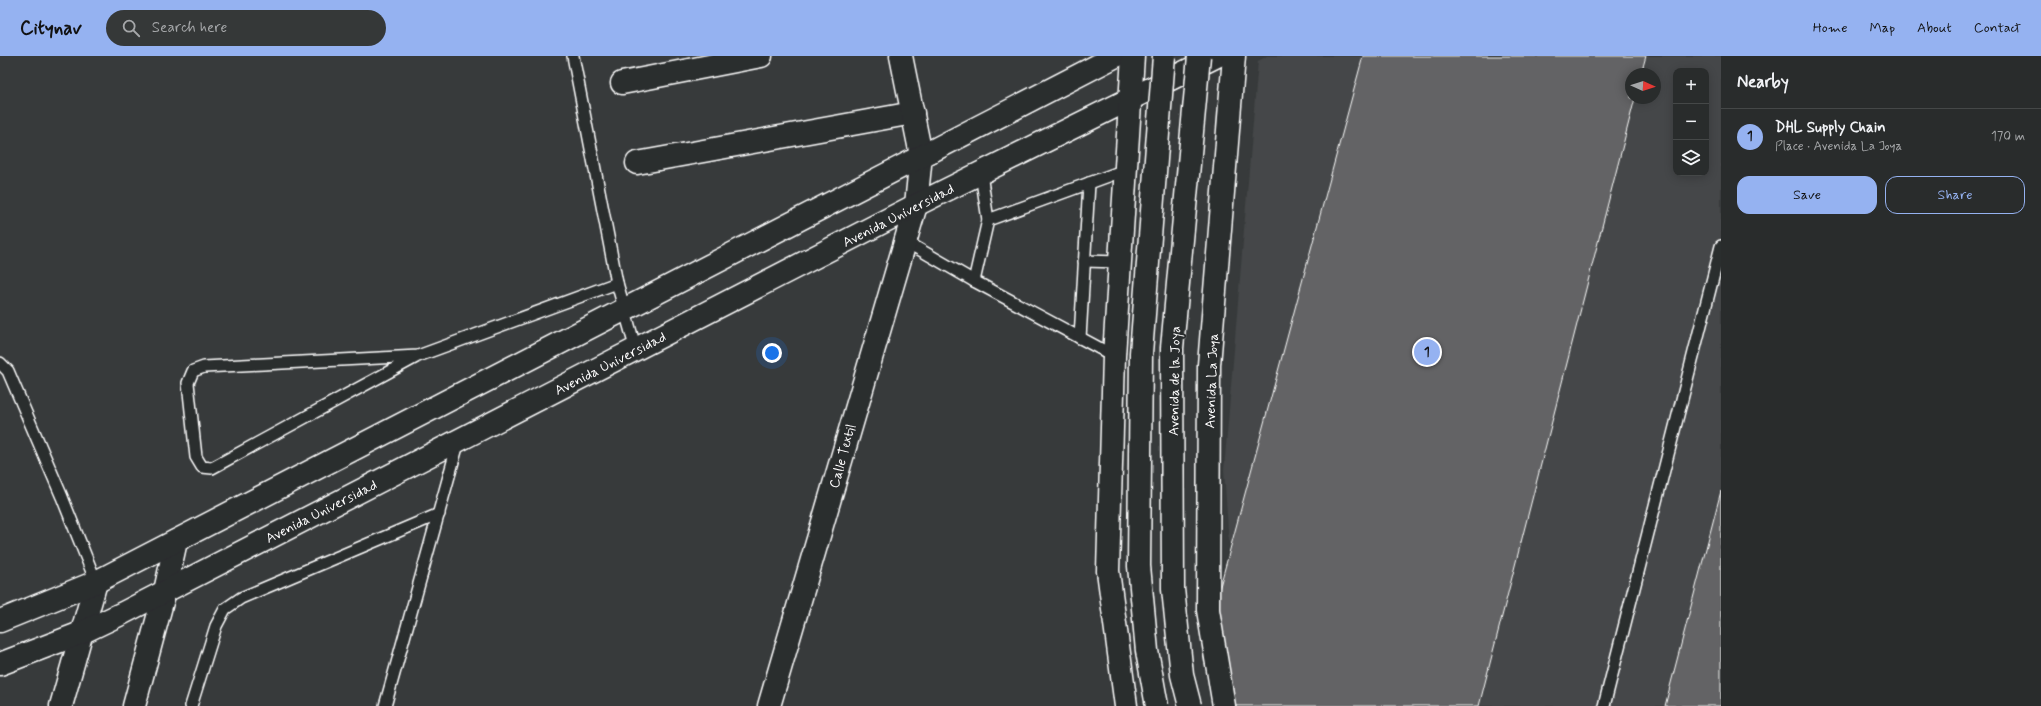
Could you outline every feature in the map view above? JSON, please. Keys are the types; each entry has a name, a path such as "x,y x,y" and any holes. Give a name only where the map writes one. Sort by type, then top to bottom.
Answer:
{"main road":[{"path":"622,83 761,56"},
{"name":"Calle Textil","path":"769,706 916,205 921,155 901,56"},
{"path":"0,620 96,582 921,155 1116,56"},
{"path":"1124,702 1108,570 1114,356 1133,56"},
{"path":"1157,706 1147,651 1139,566 1142,354 1164,56"},
{"name":"Avenida de la Joya","path":"1190,706 1182,675 1173,589 1172,348 1199,56"},
{"name":"Avenida Universidad","path":"0,664 81,633 636,350 916,205 1129,101 1217,56"},
{"name":"Avenida La Joya","path":"1224,706 1208,610 1209,365 1234,56"},
{"path":"638,163 913,113"},
{"path":"134,706 165,591 176,541"},
{"path":"61,706 96,582"}],"lane":[{"path":"573,56 617,283 623,309 636,350"},
{"path":"988,220 1125,170"},
{"path":"974,281 988,220 981,174"},
{"path":"1080,338 1089,183"},
{"path":"905,241 974,281 1114,356"},
{"path":"1604,706 1721,246"},
{"path":"1084,261 1120,262"},
{"path":"418,356 204,367 193,371 188,383 196,457 202,467 212,468 418,356 617,283"},
{"path":"0,363 8,371 62,497 96,582"},
{"path":"385,706 459,440"},
{"path":"191,706 216,626 225,609 241,598 439,514"}],"shaded area":[{"path":"1267,56 1721,56 1721,706 1240,706 1224,470 1258,61"}],"building":[{"path":"1363,56 1646,56 1643,68 1625,68 1625,104 1633,104 1479,706 1228,706 1215,605"},
{"path":"1721,491 1721,706 1665,706"}],"place":[{"name":"DHL Supply Chain","path":"1427,352"}]}
